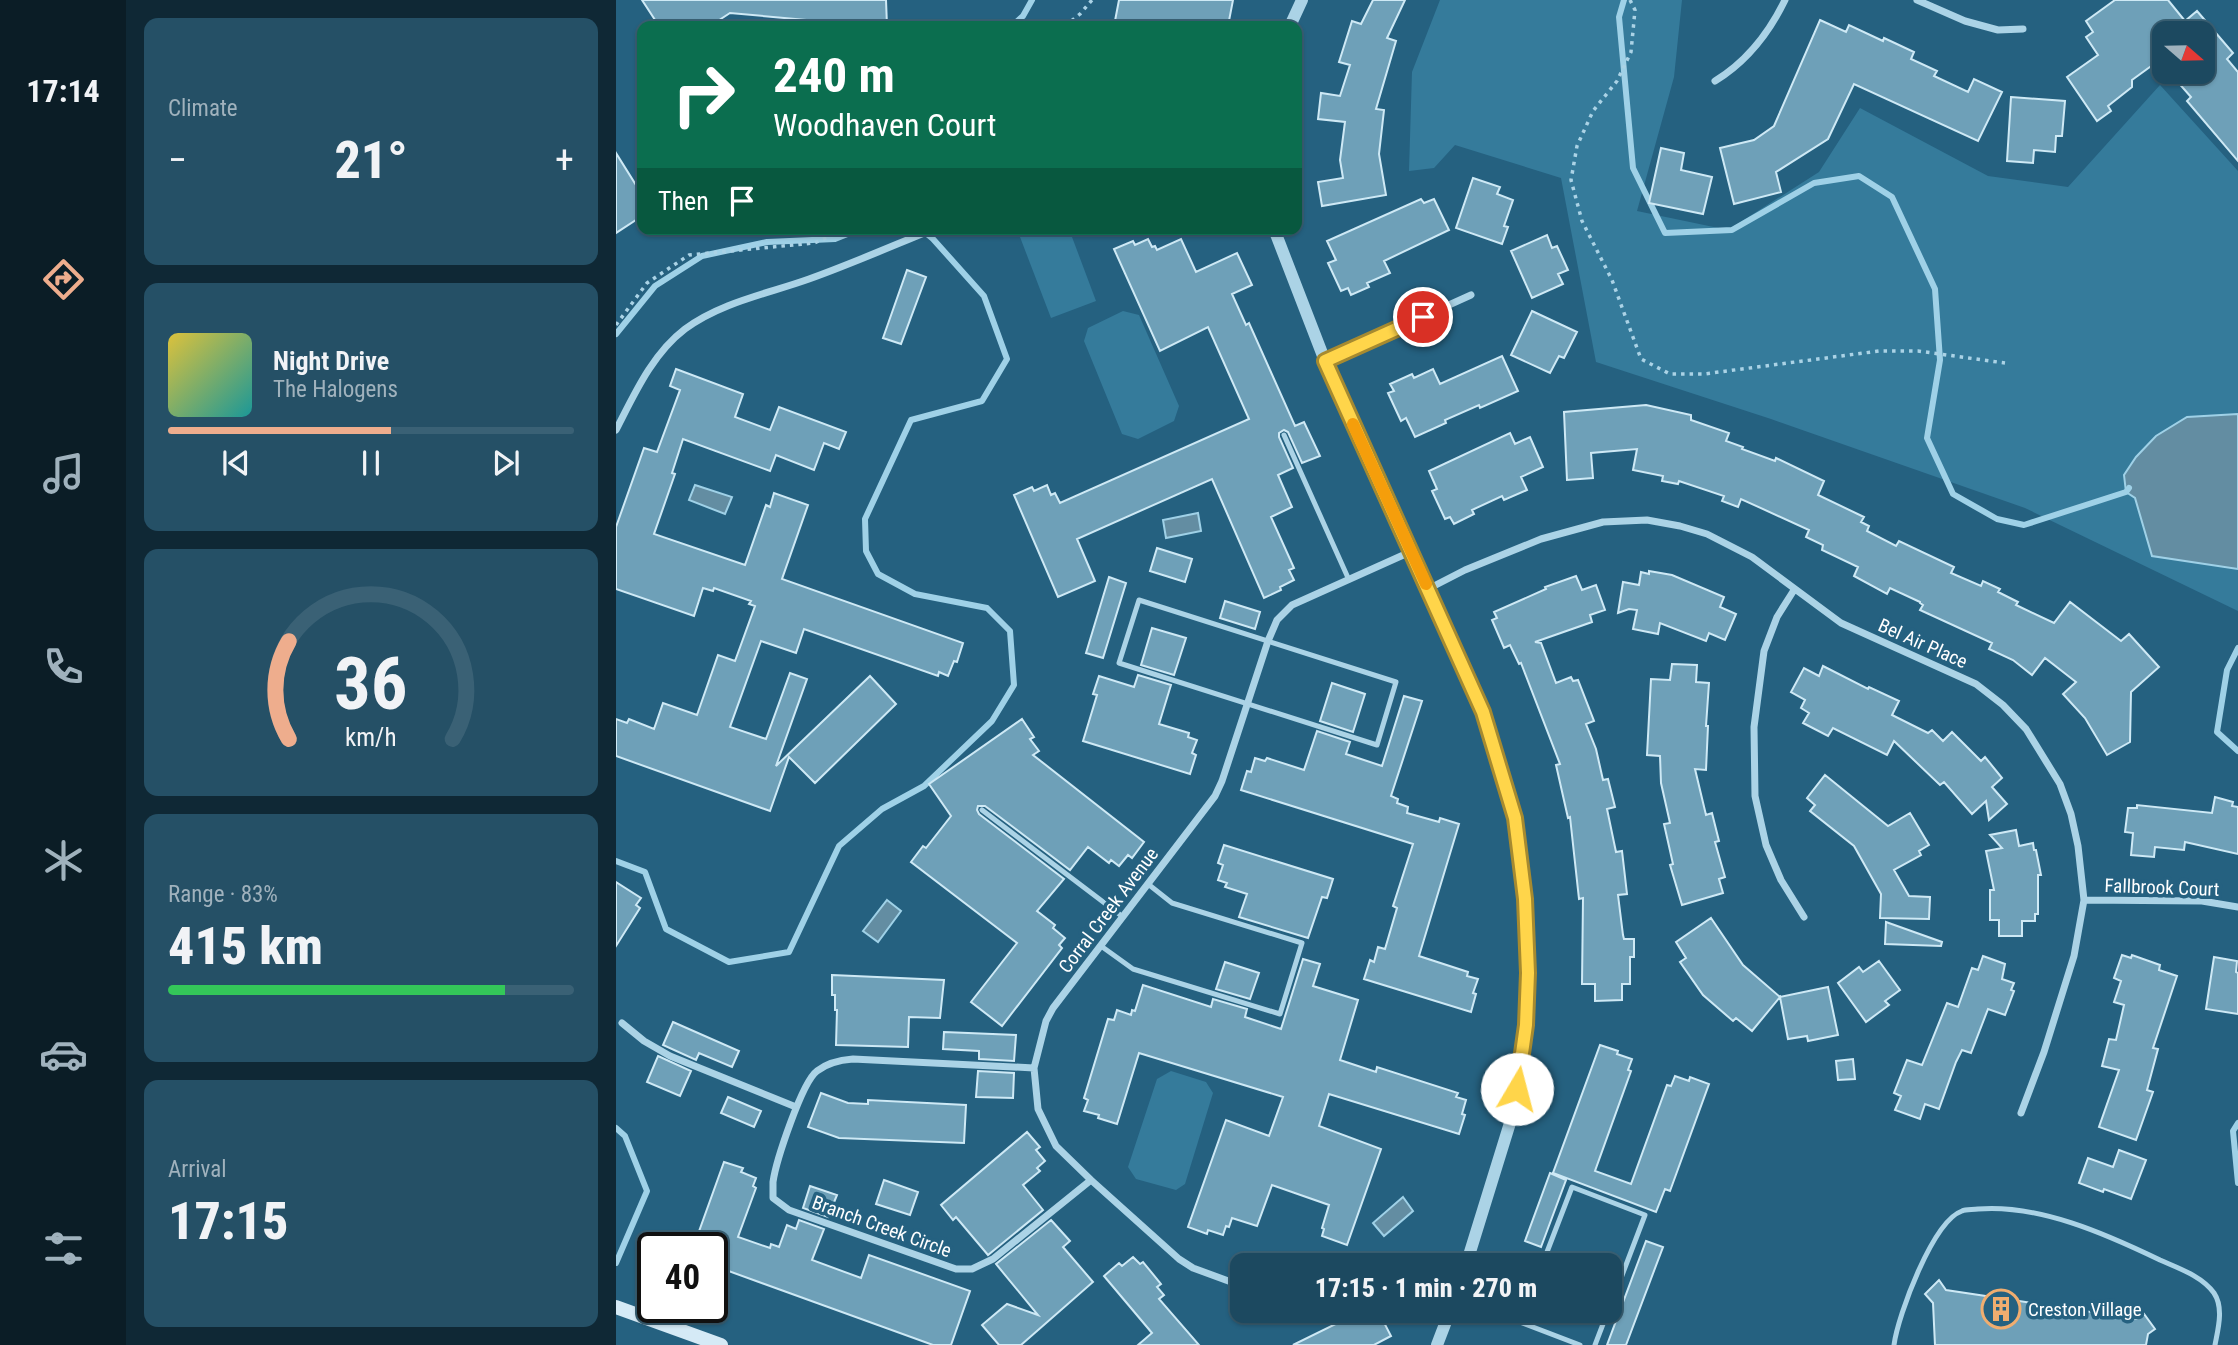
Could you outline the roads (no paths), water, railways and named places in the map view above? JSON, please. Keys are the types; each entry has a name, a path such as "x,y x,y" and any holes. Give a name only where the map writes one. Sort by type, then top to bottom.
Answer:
{"main road":[{"path":"616,1307 721,1345"}],"street":[{"path":"1292,21 1302,0"},
{"path":"1715,81 1731,71 1755,47 1785,0"},
{"path":"1917,0 1998,30 2023,29"},
{"path":"616,430 659,355 684,330 717,310 809,279 919,235"},
{"path":"1276,235 1325,361 1483,712 1515,818 1525,899 1528,973 1526,1025 1514,1110 1470,1253"},
{"path":"1325,361 1471,295"},
{"name":"Bel Air Place","path":"1428,589 1465,570 1541,539 1603,522 1647,520 1680,526 1707,534 1752,557 1841,623 1976,684 2003,705 2026,729 2060,784 2071,814 2078,846 2084,900 2074,956 2044,1052 2021,1113"},
{"name":"Corral Creek Avenue","path":"1230,1282 1193,1268 1179,1259 1056,1146 1038,1109 1034,1068 1046,1021 1053,1009 1215,796 1268,641 1278,620 1292,605 1410,552"},
{"path":"1794,590 1777,617 1764,651 1754,727 1755,796 1766,845 1781,880 1804,917"},
{"name":"Fallbrook Court","path":"2084,900 2202,901 2238,906"},
{"path":"622,1023 644,1041 670,1056 796,1107"},
{"name":"Branch Creek Circle","path":"1034,1068 853,1059 838,1061 816,1071 807,1082 796,1107 773,1181 773,1198 789,1210 957,1269 972,1269 993,1259 1091,1180"},
{"path":"1437,1345 1445,1323"}],"lane":[{"path":"1283,435 1349,580"},
{"path":"1139,600 1396,682 1377,745 1248,704 1119,663 1139,600"},
{"path":"982,810 1123,917"},
{"path":"1101,946 1133,969 1280,1014 1302,943 1172,903 1148,884"},
{"path":"1547,1253 1572,1187 1645,1215 1622,1275"},
{"path":"1894,1345 1896,1329 1914,1279 1946,1223 1962,1211 1995,1208 2048,1217 2108,1235 2189,1274 2206,1285 2215,1295 2220,1313 2215,1345"},
{"path":"1523,1323 1580,1345"},
{"path":"1595,1345 1604,1323"}],"waterway":[{"path":"1018,21 1032,0"},
{"path":"1624,0 1619,17 1633,168 1665,233 1732,230 1814,183 1859,176 1892,197 1935,289 1940,360 1927,438 1953,494 1997,519 2024,525 2126,492 2129,488"},
{"path":"616,334 655,286 702,256 767,242 835,239 845,235"},
{"path":"616,861 645,872 666,929 729,962 789,952 839,846 882,809 924,786 992,721 1014,685 1010,631 987,608 915,594 878,574 866,551 865,519 911,420 982,401 1007,359 984,296 928,235"},
{"path":"2238,648 2227,670 2217,732 2238,751"},
{"path":"2238,1123 2233,1131 2238,1183"},
{"path":"616,1128 625,1136 647,1191 616,1263"}],"place":[{"name":"Creston Village","path":"2001,1309"}]}
